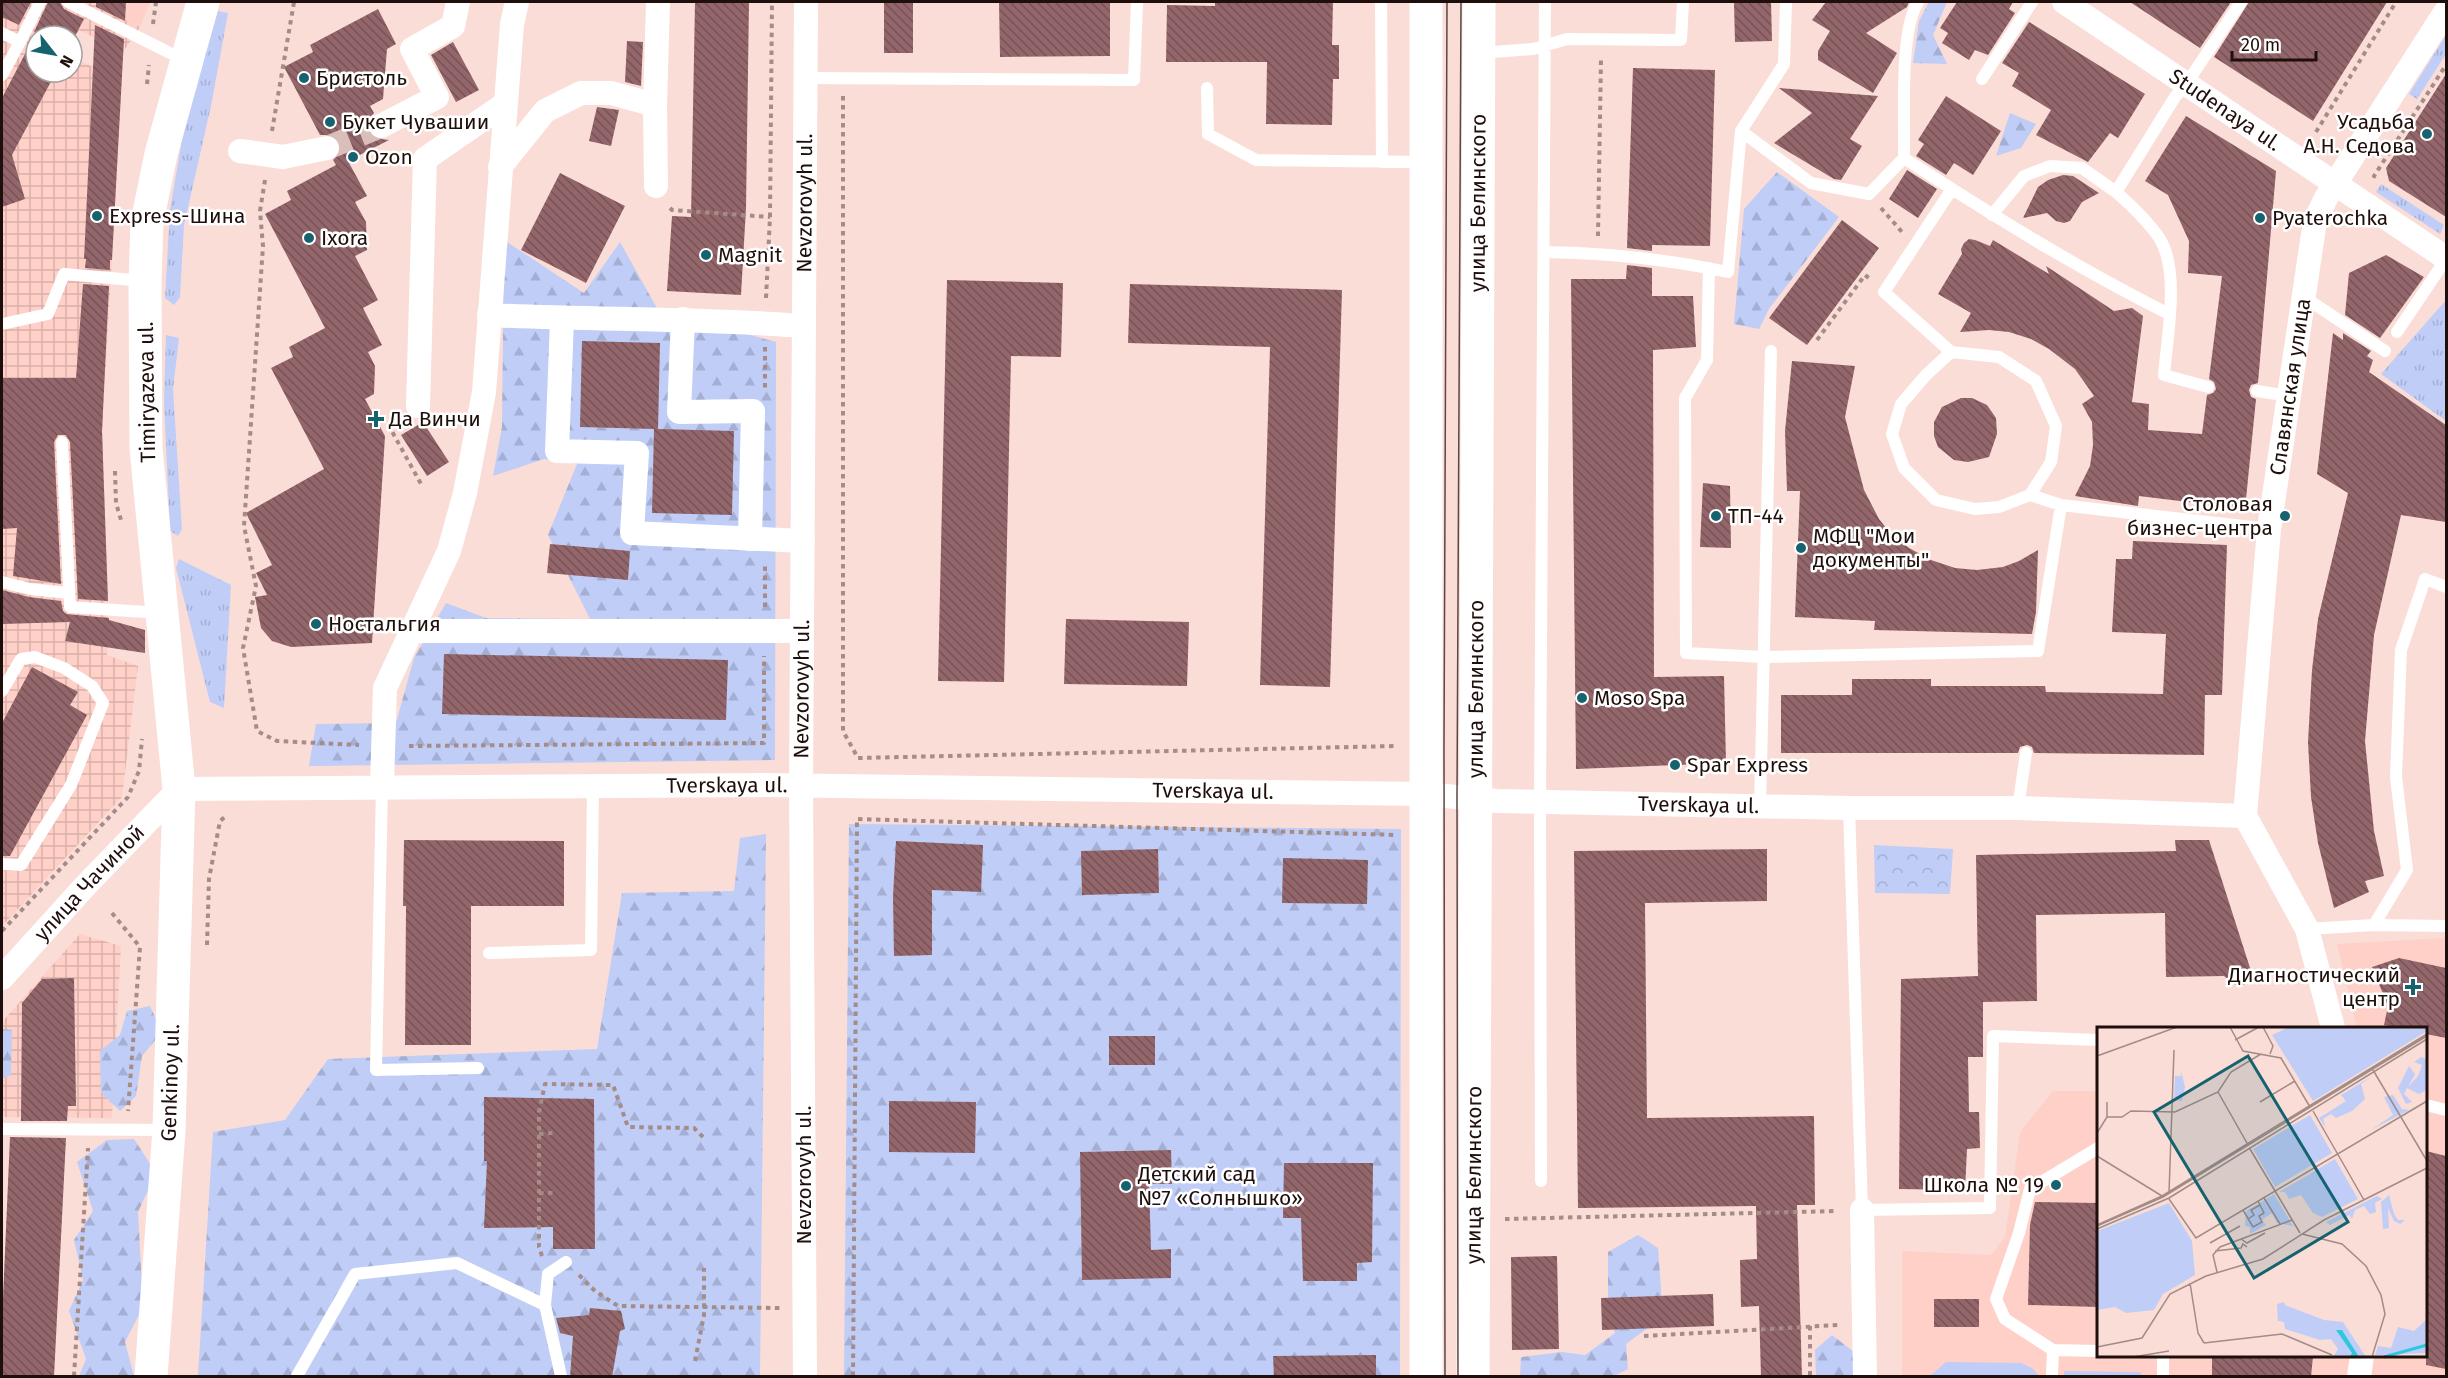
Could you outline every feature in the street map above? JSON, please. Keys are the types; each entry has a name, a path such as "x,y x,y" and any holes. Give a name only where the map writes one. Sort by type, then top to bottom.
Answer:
{"main road":[{"name":"Timiryazeva ul.","path":"180,789 146,448 145,281 147,222 161,154 203,2"},
{"path":"1426,2 1426,1377"},
{"name":"улица Белинского","path":"1473,1377 1479,2"},
{"name":"Genkinoy ul.","path":"151,1377 169,1130 180,789"}],"street":[{"path":"381,126 437,97 412,49 453,26 458,2"},
{"path":"382,786 385,688 449,551 465,493 484,392 505,104 512,24 517,2"},
{"path":"656,186 655,105 658,2"},
{"name":"Nevzorovyh ul.","path":"805,1377 801,786 806,2"},
{"name":"Studenaya ul.","path":"2064,2 2446,259"},
{"name":"Славянская улица","path":"2245,816 2270,529 2315,221 2336,183 2446,14"},
{"path":"500,167 545,111 581,93 611,93 655,105"},
{"path":"418,406 425,159 505,104"},
{"path":"240,152 283,157 327,148"},
{"path":"489,315 561,319 682,319 804,326"},
{"path":"561,319 557,451 637,453 632,533 803,541"},
{"path":"682,319 679,412 753,411 750,539"},
{"path":"411,631 802,631"},
{"name":"Tverskaya ul.","path":"180,789 382,786 801,786 1425,794 1475,800 1540,802 1849,808 2018,808 2245,816"},
{"name":"улица Чачиной","path":"2,978 86,885 180,789"},
{"path":"2245,816 2307,929 2332,1027"},
{"path":"1862,1210 1865,1377"},
{"path":"2360,1377 2362,1357"}],"lane":[{"path":"2,75 40,2"},
{"path":"68,2 187,62"},
{"path":"806,78 1134,80 1137,2"},
{"path":"1381,2 1382,162"},
{"path":"1541,1181 1540,802 1545,2"},
{"path":"1478,53 1533,49 1567,39 1682,40 1683,2"},
{"path":"1545,252 1670,260 1728,272 1741,131 1784,64 1786,2"},
{"path":"1741,131 1811,183 1869,194 1904,158 1906,55 1912,12 1918,2"},
{"path":"1982,79 2032,2"},
{"path":"2116,192 2175,96 2187,83 2241,2"},
{"path":"2,33 20,42"},
{"path":"1207,87 1208,134 1256,160 1426,162"},
{"path":"1904,158 1992,215 2105,282 2169,314"},
{"path":"1992,215 2024,176 2050,166 2082,168 2116,192 2141,215 2161,241 2170,271 2164,375 2208,387"},
{"path":"1951,352 1926,375 1901,404 1892,434 1904,468 1935,500 1974,509 1999,507 2030,495 2051,462 2056,426 2036,381 1999,357 1951,352 1884,292 1952,189"},
{"path":"2397,332 2446,259"},
{"path":"1709,268 1707,360 1685,398 1686,653 1763,657 2038,651 2061,505"},
{"path":"2,324 48,314 64,274 145,281"},
{"path":"2304,297 2385,351"},
{"path":"1760,806 1771,351"},
{"path":"2257,391 2290,396"},
{"path":"62,442 70,607 163,613"},
{"path":"2030,495 2061,505 2270,529"},
{"path":"2374,925 2407,870 2396,777 2401,650 2425,579 2446,587"},
{"path":"2,582 30,589 69,593"},
{"path":"2,691 21,659 35,657 64,668 92,686 104,703 71,785 21,865 2,864"},
{"path":"2018,808 2026,753"},
{"path":"382,786 376,1070 478,1068"},
{"path":"489,953 591,950 593,786"},
{"path":"1849,808 1862,1210 1990,1208 1993,1036 2097,1040"},
{"path":"2307,929 2374,925 2446,926"},
{"path":"2427,1105 2446,1110"},
{"path":"2,1129 169,1130"},
{"path":"2097,1149 2030,1189 2019,1233 1996,1299 2005,1319 2053,1350 2097,1351"},
{"path":"561,1377 545,1305 548,1274 566,1262"},
{"path":"297,1377 355,1274 457,1263 545,1305"},
{"path":"2052,1377 2053,1350"},
{"path":"2163,1357 2163,1377"}],"path":[{"path":"294,2 260,211 263,246 244,526 256,586 243,648 257,732 277,741 383,747 764,743"},
{"path":"765,323 770,217 772,2"},
{"path":"2316,132 2396,2"},
{"path":"1598,254 1602,39"},
{"path":"2374,176 2446,65"},
{"path":"843,78 843,731 858,758 1404,746"},
{"path":"656,186 672,210 770,217"},
{"path":"1869,194 1914,247"},
{"path":"1817,340 1865,275 1884,292"},
{"path":"402,452 421,484"},
{"path":"207,947 209,879 220,821 229,814"},
{"path":"853,1377 856,819 1406,835"},
{"path":"2,932 65,864"},
{"path":"112,913 140,947 126,1129"},
{"path":"548,1274 539,1247 538,1112 544,1084 613,1085 628,1127 694,1128 705,1139"},
{"path":"75,1377 89,1129"},
{"path":"538,1134 553,1133"},
{"path":"539,1193 553,1193"},
{"path":"1505,1218 1862,1210"},
{"path":"566,1262 595,1291 618,1306 804,1306"},
{"path":"694,1361 704,1307 704,1268"},
{"path":"1644,1336 1864,1324"},
{"path":"1810,1326 1810,1377"}],"shaded area":[{"path":"2,2 89,2 140,27 123,52 84,32 84,24 24,24 24,84 84,84 84,63 93,67 84,258 112,260 102,431 108,602 107,655 138,666 122,797 2,926"},
{"path":"89,2 150,2 140,27"},
{"path":"80,934 121,946 112,1118 2,1117 2,1022"},
{"path":"2446,938 2446,1376 2372,1376 2374,1357 2427,1357 2427,1027 2357,1027 2337,944"},
{"name":"Школа № 19","path":"2053,1091 2097,1091 2097,1357 2351,1357 2349,1376 1902,1376 1902,1251 1991,1255 2005,1237 2020,1132"}],"green space":[{"path":"1929,2 1947,2 1933,35 1947,64 1913,63 1919,21"},
{"path":"218,11 228,13 211,106 184,225 180,297 174,305 165,298 170,210 185,122"},
{"path":"2446,35 2446,54 2417,99 2409,94"},
{"path":"2010,113 2036,124 2021,148 1996,156"},
{"path":"1777,172 1839,217 1769,309 1759,329 1734,324 1744,209"},
{"path":"2381,184 2444,225 2440,234 2376,192"},
{"path":"504,240 584,293 620,242 658,310 776,342 775,760 309,766 316,724 396,723 414,658 446,603 486,618 590,619 548,535 577,464 544,459 493,476 502,427"},
{"path":"2446,300 2446,421 2381,374"},
{"path":"166,335 179,338 173,389 182,529 178,536 170,531 164,402"},
{"path":"179,559 231,585 224,708 210,702 176,568"},
{"path":"849,824 1401,829 1400,1376 844,1376"},
{"path":"766,834 760,1376 198,1376 213,1132 285,1120 328,1059 597,1049 622,893 734,891 740,838"},
{"path":"1874,845 1953,849 1950,894 1875,893"},
{"path":"150,1006 162,1032 142,1056 136,1096 120,1111 101,1093 100,1051 120,1035 127,1011"},
{"path":"2,1029 12,1030 11,1075 2,1079"},
{"path":"134,1139 156,1173 138,1212 143,1307 125,1342 134,1376 79,1376 86,1359 69,1311 83,1280 74,1240 93,1211 77,1162 107,1140"},
{"path":"1638,1235 1658,1248 1663,1317 1626,1344 1628,1369 1614,1376 1520,1376 1521,1357 1562,1352 1585,1355 1615,1333 1608,1311 1608,1252"},
{"path":"1832,1335 1854,1352 1855,1376 1816,1376 1815,1350"},
{"path":"1946,1362 2021,1363 2032,1368 2039,1376 1930,1376"},
{"path":"2064,1371 2141,1372 2141,1376 2064,1376"}],"building":[{"path":"2,2 31,2 19,25 2,17"},
{"path":"48,2 60,2 64,9 84,19 81,24 38,24"},
{"path":"96,2 126,2 125,21 96,7"},
{"path":"695,2 749,2 746,208 741,295 667,291 672,216 691,217"},
{"path":"884,2 913,2 913,53 884,53"},
{"path":"999,2 1110,2 1110,56 1000,57"},
{"path":"1215,2 1333,2 1332,45 1339,45 1339,79 1333,79 1332,125 1266,124 1267,62 1166,62 1167,5 1215,6"},
{"path":"1734,2 1771,2 1772,41 1735,42"},
{"path":"1826,2 1909,2 1907,7 1866,33 1897,53 1873,93 1818,60 1818,51 1830,31 1812,20"},
{"path":"1957,2 2013,2 2009,9 2015,13 1988,55 1975,50 1969,60 1942,43 1948,33 1940,28"},
{"path":"2130,2 2231,2 2200,48"},
{"path":"2249,2 2387,2 2313,121 2214,57"},
{"path":"378,9 396,44 387,49 383,99 370,106 374,113 367,126 373,138 389,140 348,161 367,196 355,202 366,222 367,250 355,256 378,300 363,308 382,345 368,352 375,366 374,394 365,399 385,436 372,643 291,647 272,641 261,628 255,597 267,595 256,573 272,565 246,513 324,469 271,368 293,357 289,347 325,328 265,214 291,200 287,191 336,165 333,160 340,153 341,146 338,139 332,135 320,135 284,67 313,52 310,45"},
{"path":"2029,22 2145,94 2118,138 2110,133 2088,162 2036,135 2051,110 2012,86 2019,73 2002,63"},
{"path":"95,25 124,39 110,270 85,268 86,259 84,259"},
{"path":"627,41 643,42 641,86 625,82"},
{"path":"453,42 479,90 456,102 431,55"},
{"path":"24,56 24,84 50,84 12,155 25,199 2,207 2,98"},
{"path":"1633,68 1715,70 1710,246 1652,245 1652,251 1627,248"},
{"name":"Усадьба А.Н. Седова","path":"2446,74 2446,217 2389,181 2386,168"},
{"path":"1779,88 1878,96 1850,139 1862,146 1841,180 1834,179 1774,143 1812,113"},
{"path":"1946,96 2001,131 1973,175 1954,163 1946,175 1916,156 1924,144 1918,140"},
{"path":"597,107 619,110 611,146 589,141"},
{"path":"2186,116 2276,171 2258,383 2251,385 2249,390 2251,397 2256,399 2245,509 2139,496 2138,506 2075,496 2090,466 2093,445 2092,422 2082,404 2094,396 2075,369 2049,349 2031,339 2009,332 1989,330 1960,332 1971,313 1938,294 1962,254 1961,249 1964,243 1969,239 1990,246 1993,240 2049,274 2046,266 2114,311 2132,308 2143,316 2132,402 2149,404 2148,430 2202,434 2207,395 2216,389 2214,382 2209,379 2222,276 2188,273 2189,241 2168,195 2145,181"},
{"path":"1907,170 1937,189 1918,218 1889,199"},
{"path":"560,173 625,206 586,283 521,250"},
{"path":"2063,175 2073,176 2099,193 2082,202 2070,221 2064,223 2056,221 2047,213 2023,218 2038,187 2048,180"},
{"path":"1842,220 1879,248 1807,345 1769,318"},
{"path":"2386,255 2424,277 2380,338 2345,315 2349,273"},
{"path":"1627,265 1652,268 1652,296 1693,296 1696,347 1653,350 1654,677 1724,676 1726,763 1576,769 1571,279 1626,279"},
{"path":"947,280 1063,283 1061,357 1011,356 1004,682 938,681"},
{"path":"83,284 109,286 102,431 108,601 78,599 70,442 66,435 58,435 54,442 61,584 13,576 17,528 2,529 2,378 76,378"},
{"path":"1130,284 1342,290 1330,687 1260,685 1270,347 1128,343"},
{"path":"2333,333 2343,340 2343,333 2371,351 2367,356 2373,360 2369,372 2446,425 2446,522 2401,515 2374,635 2365,741 2374,831 2384,876 2365,881 2369,892 2334,908 2318,843 2311,797 2308,742 2312,670 2318,619 2348,493 2317,474"},
{"path":"582,341 660,343 658,429 734,431 732,515 652,513 654,429 580,427"},
{"path":"1792,361 1855,366 1845,417 1864,490 1879,519 1891,534 1909,548 1931,560 1955,568 1977,570 2003,567 2038,550 2036,612 2032,634 1874,630 1875,621 1795,617 1800,491 1787,491 1785,431"},
{"path":"1961,398 1972,398 1987,405 1996,418 1997,434 1989,457 1968,462 1954,460 1938,447 1934,436 1934,422 1942,407"},
{"path":"423,422 449,462 427,476 401,435"},
{"name":"ТП-44","path":"1703,483 1730,486 1731,548 1700,547"},
{"path":"2133,541 2227,545 2222,695 2205,695 2204,755 2034,753 2032,747 2027,745 2020,747 2018,753 1781,753 1781,695 1852,695 1852,679 1931,679 1931,686 2045,686 2046,692 2163,694 2166,634 2112,632 2116,559 2132,559"},
{"path":"550,544 630,551 628,580 547,573"},
{"path":"2,590 29,597 61,601 66,614 109,618 109,620 145,630 145,653 65,641 70,622 2,624"},
{"path":"1066,619 1189,622 1187,686 1064,684"},
{"path":"444,654 728,660 726,720 442,714"},
{"path":"32,667 78,692 70,705 87,715 10,856 2,856 2,723"},
{"path":"404,840 564,841 564,906 471,906 471,1045 405,1045"},
{"path":"2175,840 2209,840 2251,971 2248,982 2244,985 2235,985 2224,976 2166,977 2165,913 2036,915 2037,1001 1983,1002 1983,1057 1968,1057 1969,1112 1979,1112 1980,1148 1967,1149 1965,1190 1899,1189 1901,979 1978,976 1976,855 2176,851"},
{"path":"896,841 983,845 981,892 932,890 932,955 894,956 893,897"},
{"path":"1158,849 1159,893 1082,895 1081,851"},
{"path":"1767,849 1767,901 1645,903 1647,1118 1814,1116 1815,1205 1797,1205 1802,1377 1761,1377 1759,1306 1741,1307 1740,1260 1757,1259 1756,1206 1578,1208 1574,851"},
{"path":"1283,858 1368,860 1367,904 1282,903"},
{"name":"Диагностический центр","path":"2399,958 2446,968 2446,1038 2427,1034 2427,1027 2384,1025 2388,1006 2372,967"},
{"path":"74,978 76,1106 68,1106 67,1121 21,1121 22,1003 42,979"},
{"path":"1109,1036 1155,1036 1155,1065 1109,1065"},
{"path":"484,1097 594,1099 595,1249 553,1249 553,1227 484,1228 487,1161 484,1161"},
{"path":"889,1101 976,1102 975,1153 889,1152"},
{"path":"10,1137 66,1138 54,1377 2,1377 2,1321"},
{"path":"1171,1150 1172,1184 1149,1184 1151,1250 1171,1249 1171,1278 1082,1280 1080,1152"},
{"path":"2427,1151 2446,1156 2446,1369 2426,1365"},
{"path":"1284,1163 1373,1163 1372,1262 1357,1263 1357,1281 1303,1281 1301,1218 1283,1218"},
{"path":"2035,1202 2097,1203 2097,1307 2028,1305 2030,1225"},
{"path":"1557,1256 1559,1349 1512,1350 1511,1257"},
{"path":"1713,1294 1714,1326 1602,1330 1601,1298"},
{"path":"1934,1299 1979,1299 1979,1327 1934,1327"},
{"path":"590,1308 621,1311 625,1329 620,1331 612,1377 570,1377 573,1336 560,1333 556,1318 589,1315"},
{"path":"1376,1355 1376,1377 1274,1377 1273,1356"},
{"path":"2212,1357 2313,1357 2311,1377 2212,1377"}],"tunnel":[{"path":"327,148 381,126"}],"tram line":[{"path":"1445,1376 1444,747 1447,2"},
{"path":"1458,1376 1457,798 1461,2"}],"place":[{"name":"Бристоль","path":"304,78"},
{"name":"Букет Чувашии","path":"330,122"},
{"name":"Усадьба А.Н. Седова","path":"2427,134"},
{"name":"Ozon","path":"353,157"},
{"name":"Express-Шина","path":"97,216"},
{"name":"Pyaterochka","path":"2260,218"},
{"name":"Ixora","path":"309,238"},
{"name":"Magnit","path":"706,255"},
{"name":"Да Винчи","path":"376,419"},
{"name":"ТП-44","path":"1716,516"},
{"name":"Столовая бизнес-центра","path":"2285,516"},
{"name":"МФЦ \"Мои документы\"","path":"1801,548"},
{"name":"Ностальгия","path":"316,624"},
{"name":"Moso Spa","path":"1582,698"},
{"name":"Spar Express","path":"1675,765"},
{"name":"Диагностический центр","path":"2413,987"},
{"name":"Школа № 19","path":"2056,1185"},
{"name":"Детский сад №7 «Солнышко»","path":"1126,1186"}]}
